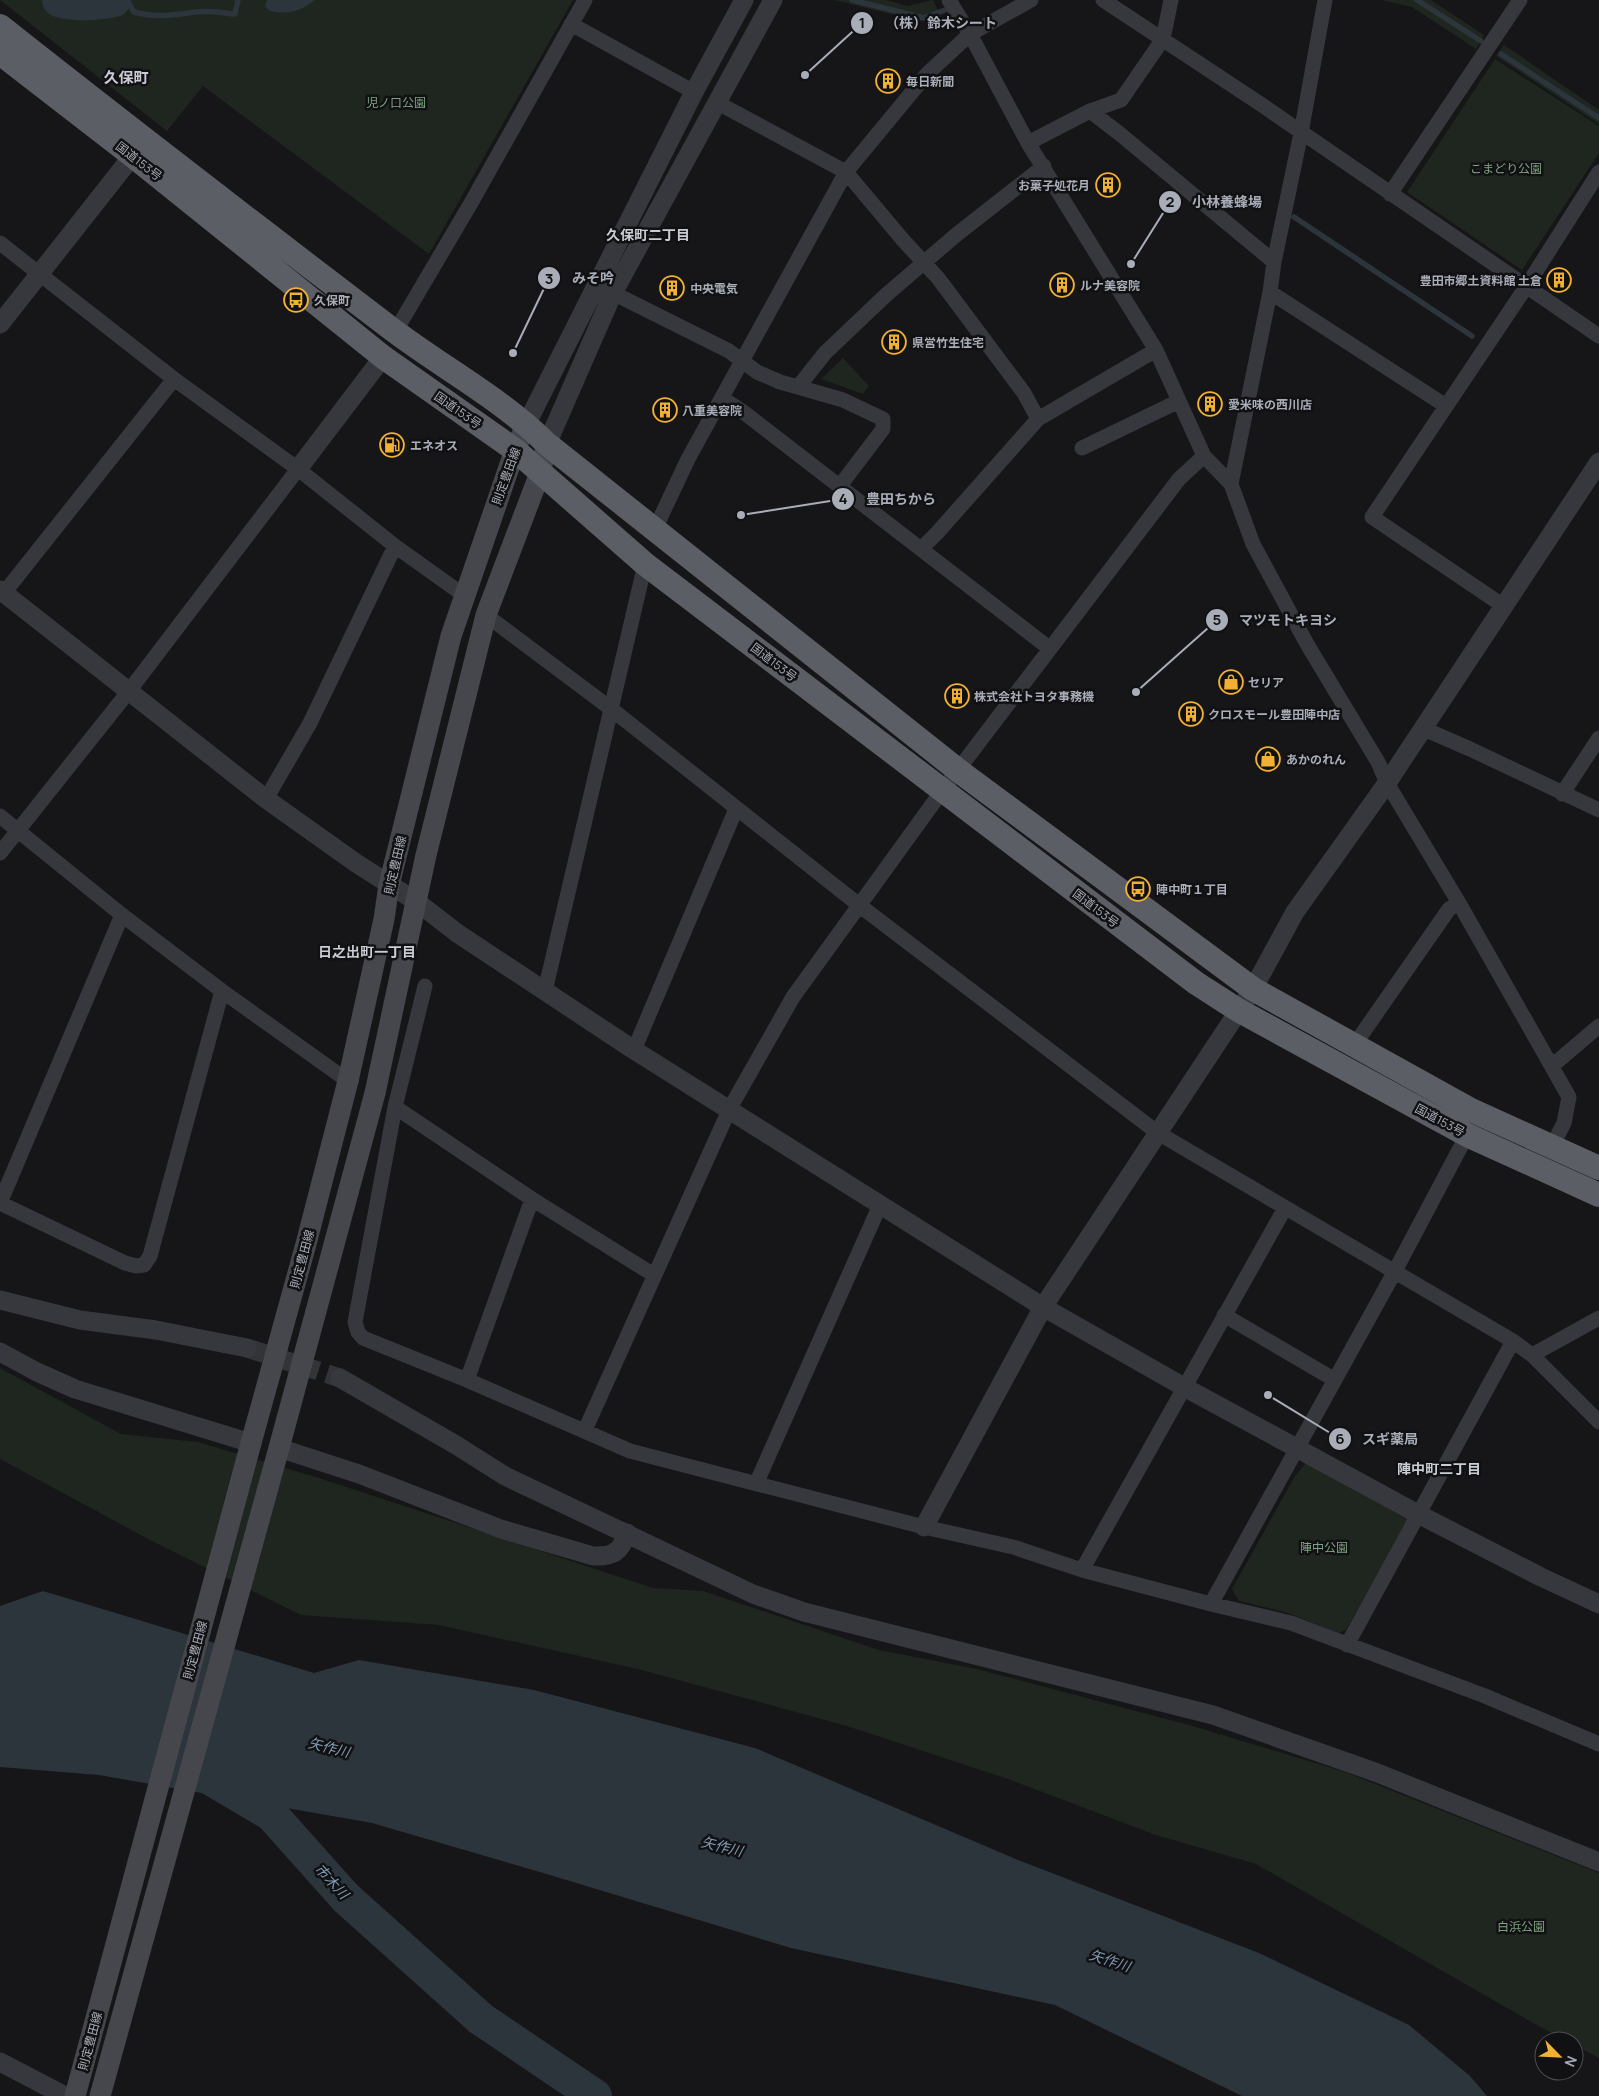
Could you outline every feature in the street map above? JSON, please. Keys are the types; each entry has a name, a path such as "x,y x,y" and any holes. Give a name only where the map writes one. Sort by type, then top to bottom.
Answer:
{"highway":[{"name":"国道153号","path":"0,26 383,357 515,450 645,564 1196,983 1238,1010 1467,1135 1599,1195"},
{"name":"国道153号","path":"0,53 139,148 395,332 527,423 547,444 958,770 1253,989 1471,1110 1550,1148 1599,1168"}],"main road":[{"name":"則定豊田線","path":"75,2096 306,1244 348,1081 384,920 389,885 451,636 515,450 527,423"},
{"name":"則定豊田線","path":"100,2096 375,1093 426,855 486,616 540,473 547,444"}],"street":[{"path":"395,332 585,0"},
{"path":"527,423 694,92 744,0"},
{"path":"547,444 613,293 773,0"},
{"path":"949,0 970,34 1028,143 1044,166 1156,350 1204,456 1231,484 1253,544 1307,644 1378,762 1387,783 1459,903 1569,1097 1564,1123 1550,1148"},
{"path":"656,529 688,459 846,172 927,74 970,34 1031,0"},
{"path":"1103,0 1599,336"},
{"path":"1028,143 1090,111 1121,100 1163,39 1170,0"},
{"path":"1231,484 1301,133 1325,0"},
{"path":"1390,194 1520,0"},
{"path":"570,24 694,92"},
{"path":"716,102 846,172 903,240 925,262 1024,393 1038,419"},
{"path":"1090,111 1274,262"},
{"path":"0,324 139,148"},
{"path":"798,387 825,353 886,295 956,235 1044,166"},
{"path":"1505,607 1372,517 1526,287 1599,172"},
{"path":"0,243 174,379 298,470 395,546 465,596"},
{"path":"1270,292 1446,406"},
{"path":"613,293 728,351 757,372 780,382 843,400 884,419 882,429 839,487"},
{"path":"921,549 1038,419 1156,350"},
{"path":"0,853 129,691 383,357"},
{"path":"174,379 2,592 266,799 356,863 417,902 457,933 634,1050 730,1108 1043,1307 1297,1449 1418,1514 1541,1577 1599,1604"},
{"path":"722,398 742,411 1049,648"},
{"path":"1082,448 1179,401"},
{"path":"585,1430 730,1108 793,997 942,791 1049,648 1178,479 1204,456"},
{"path":"924,1527 1043,1307 1253,989 1295,912 1424,729 1599,462"},
{"path":"266,799 310,723 395,546"},
{"path":"545,991 645,564"},
{"path":"486,616 610,708 859,905 1158,1133 1513,1341 1532,1355 1599,1422"},
{"path":"1424,729 1599,810"},
{"path":"1562,794 1599,738"},
{"path":"634,1050 736,809"},
{"path":"0,816 122,915 222,991 348,1081"},
{"path":"1355,1044 1449,909 1459,903"},
{"path":"122,915 0,1203 125,1263 136,1266 144,1265 150,1256 222,991"},
{"path":"425,986 395,1107 355,1322 358,1332 363,1338 467,1380 630,1451 924,1527 1013,1547 1082,1570 1291,1623 1485,1696 1599,1744"},
{"path":"1552,1066 1599,1026"},
{"path":"395,1107 532,1199 654,1275"},
{"path":"1211,1604 1395,1271 1467,1135"},
{"path":"467,1380 532,1199"},
{"path":"756,1484 880,1205"},
{"path":"1082,1570 1285,1208"},
{"path":"0,1300 80,1320 156,1330 247,1348"},
{"path":"1224,1316 1335,1380"},
{"path":"1532,1355 1599,1318"},
{"path":"1347,1645 1513,1341"},
{"path":"0,1352 37,1372 75,1389 251,1443"},
{"path":"340,1378 448,1440 505,1476 753,1594 804,1612 1213,1715 1375,1772 1599,1862"},
{"path":"279,1448 359,1474 501,1529 593,1556 606,1556 616,1552 623,1546 627,1533"},
{"path":"0,2062 65,2096"}],"green space":[{"name":"児ノ口公園","path":"0,0 573,0 429,254 203,86 167,131"},
{"path":"834,0 886,0 907,6 933,0 941,17 920,21"},
{"path":"1381,0 1431,0 1484,35 1476,49 1412,7"},
{"path":"1504,45 1599,110 1599,124 1496,56"},
{"name":"こまどり公園","path":"1495,59 1599,126 1599,153 1522,270 1407,192"},
{"path":"843,358 869,386 863,394 821,379"},
{"name":"白浜公園","path":"0,1368 121,1434 198,1442 322,1479 653,1588 703,1591 879,1650 977,1669 1196,1727 1345,1772 1599,1873 1599,2058 1584,2050 1584,2031 1548,2031 1256,1864 1156,1835 1011,1780 847,1726 638,1669 439,1625 301,1615 150,1540 0,1459"},
{"name":"陣中公園","path":"1306,1463 1409,1520 1346,1630 1338,1633 1288,1613 1239,1601 1232,1589 1295,1476"}],"water":[{"path":"267,0 315,0 299,10 281,13 268,10 265,5"},
{"name":"矢作川","path":"43,1591 314,1673 359,1660 534,1690 755,1748 1018,1860 1259,1953 1409,2025 1470,2076 1487,2096 1242,2096 1055,2005 791,1948 372,1823 99,1775 0,1767 0,1606"}],"waterway":[{"path":"59,0 73,3 114,0"},
{"path":"127,0 134,12 158,15 206,11 235,14 238,0"},
{"path":"852,0 924,18 945,10"},
{"path":"1417,0 1481,41"},
{"path":"1501,54 1599,118"},
{"path":"1294,217 1472,336"},
{"name":"市木川","path":"210,1778 271,1814 346,1898 481,2019 595,2096"}],"tunnel":[{"path":"247,1348 340,1378"}],"place":[{"name":"（株）鈴木シート","path":"805,75"},
{"name":"毎日新聞","path":"888,81"},
{"name":"お菓子処花月","path":"1108,185"},
{"name":"小林養蜂場","path":"1131,264"},
{"name":"豊田市郷土資料館 土倉","path":"1559,280"},
{"name":"ルナ美容院","path":"1062,285"},
{"name":"中央電気","path":"672,288"},
{"name":"久保町","path":"296,300"},
{"name":"県営竹生住宅","path":"894,342"},
{"name":"みそ吟","path":"513,353"},
{"name":"愛米味の西川店","path":"1210,404"},
{"name":"八重美容院","path":"665,410"},
{"name":"エネオス","path":"392,445"},
{"name":"豊田ちから","path":"741,515"},
{"name":"セリア","path":"1231,682"},
{"name":"マツモトキヨシ","path":"1136,692"},
{"name":"株式会社トヨタ事務機","path":"957,696"},
{"name":"クロスモール豊田陣中店","path":"1191,714"},
{"name":"あかのれん","path":"1268,759"},
{"name":"陣中町１丁目","path":"1138,889"},
{"name":"スギ薬局","path":"1268,1395"}],"district":[{"name":"久保町","path":"126,77"},
{"name":"久保町二丁目","path":"648,234"},
{"name":"日之出町一丁目","path":"367,951"},
{"name":"陣中町二丁目","path":"1439,1468"}]}
